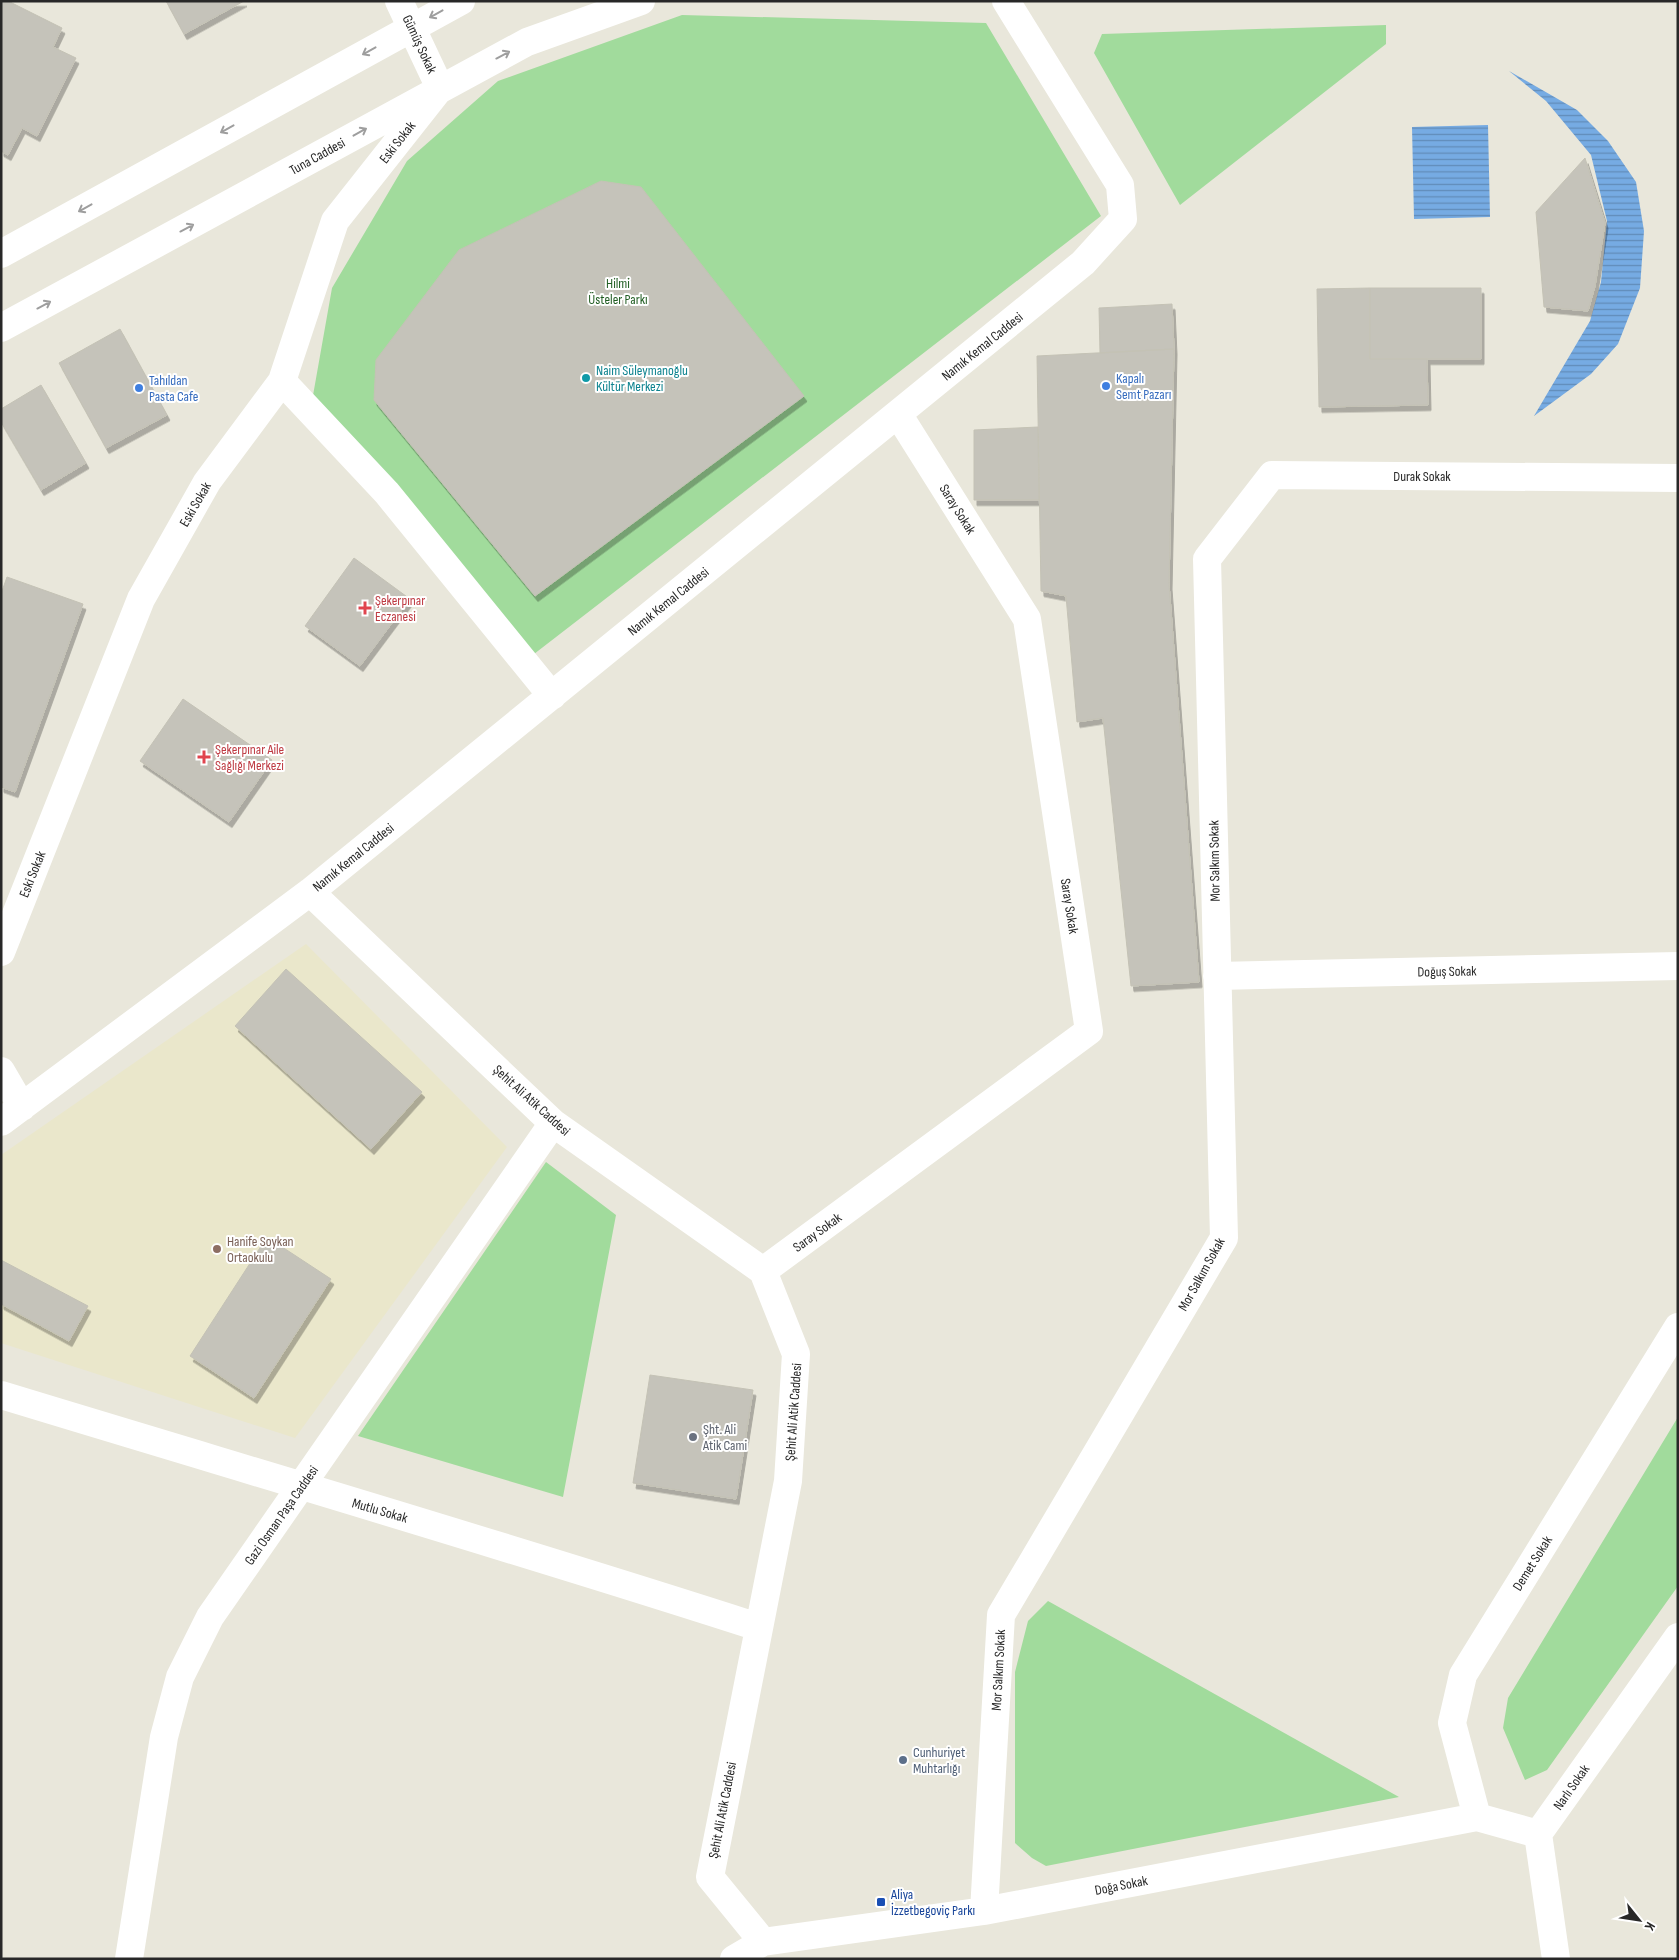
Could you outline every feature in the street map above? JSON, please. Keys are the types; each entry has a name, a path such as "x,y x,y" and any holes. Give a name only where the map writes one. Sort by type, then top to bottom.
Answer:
{"street":[{"name":"Gümüş Sokak","path":"399,1 440,88"},
{"path":"1,254 460,1"},
{"name":"Tuna Caddesi","path":"1,328 527,42 641,1"},
{"name":"Namık Kemal Caddesi","path":"12,1114 310,892 1083,263 1123,219 1120,185 1006,1"},
{"name":"Eski Sokak","path":"1,952 141,599 207,482 282,381 336,221 440,88"},
{"path":"282,381 387,493 552,696"},
{"name":"Saray Sokak","path":"763,1272 1089,1031 1027,618 898,414"},
{"name":"Durak Sokak","path":"1207,559 1272,475 1678,478"},
{"name":"Mor Salkım Sokak","path":"984,1911 1001,1615 1224,1238 1207,559"},
{"name":"Şehit Ali Atik Caddesi","path":"310,892 554,1123 763,1272 796,1354 788,1481 710,1877 762,1950"},
{"name":"Doğuş Sokak","path":"1217,976 1678,966"},
{"path":"1,1070 12,1114"},
{"name":"Gazi Osman Paşa Caddesi","path":"129,1959 164,1737 180,1677 210,1617 554,1123"},
{"name":"Demet Sokak","path":"1477,1817 1452,1724 1463,1674 1678,1327"},
{"name":"Mutlu Sokak","path":"1,1395 300,1487 547,1559 758,1627"},
{"name":"Narlı Sokak","path":"1538,1834 1678,1637"},
{"path":"1477,1817 1538,1834 1556,1959"},
{"name":"Doğa Sokak","path":"762,1950 984,1911 1477,1817"},
{"path":"734,1959 762,1950"}],"shaded area":[{"name":"Hanife Soykan Ortaokulu","path":"306,944 507,1147 295,1438 1,1343 1,1155"}],"green space":[{"name":"Hilmi Üsteler Parkı","path":"682,15 986,23 1101,216 525,661 309,418 332,288 407,161 498,81"},
{"path":"1386,25 1386,44 1180,205 1094,53 1102,34"},
{"path":"546,1162 616,1215 563,1497 358,1436"},
{"path":"1678,1417 1678,1586 1547,1770 1525,1780 1503,1728 1508,1698"},
{"path":"1048,1601 1399,1797 1046,1866 1032,1858 1015,1843 1015,1672 1028,1621"}],"water":[{"path":"1509,71 1577,110 1608,141 1636,182 1644,231 1640,288 1618,344 1591,374 1534,416 1590,321 1601,282 1607,221 1591,155 1546,101"},
{"path":"1488,125 1490,217 1414,219 1412,127"}],"building":[{"path":"1,1 8,1 62,28 53,47 76,58 37,136 22,128 8,155 1,151"},
{"path":"166,1 244,1 184,34"},
{"path":"1585,158 1605,223 1595,286 1588,311 1544,307 1536,212"},
{"path":"601,181 641,187 804,396 535,596 374,400 376,360 459,250"},
{"path":"1370,288 1481,288 1481,359 1370,359"},
{"path":"1370,288 1370,359 1427,359 1428,405 1319,407 1317,289"},
{"path":"1172,304 1174,349 1100,353 1099,308"},
{"path":"120,329 167,415 106,448 59,363"},
{"path":"1174,349 1169,584 1199,982 1131,986 1103,718 1077,722 1066,596 1041,591 1037,356"},
{"path":"41,385 86,463 41,490 1,422 1,409"},
{"path":"1038,427 1039,500 974,500 974,430"},
{"path":"354,558 410,599 360,666 305,626"},
{"path":"7,577 83,604 15,792 1,787 1,594"},
{"path":"183,699 272,760 229,822 140,761"},
{"path":"286,969 422,1092 371,1149 235,1026"},
{"path":"267,1237 331,1279 254,1398 190,1356"},
{"path":"1,1260 88,1306 69,1341 1,1304"},
{"name":"Şht. Ali Atik Cami","path":"650,1375 753,1390 736,1499 633,1483"}],"place":[{"name":"Naim Süleymanoğlu Kültür Merkezi","path":"586,378"},
{"name":"Kapalı Semt Pazarı","path":"1106,386"},
{"name":"Tahıldan Pasta Cafe","path":"139,388"},
{"name":"Şekerpınar Eczanesi","path":"365,608"},
{"name":"Şekerpınar Aile Sağlığı Merkezi","path":"204,757"},
{"name":"Hanife Soykan Ortaokulu","path":"217,1249"},
{"name":"Şht. Ali Atik Cami","path":"693,1437"},
{"name":"Cunhuriyet Muhtarlığı","path":"903,1760"},
{"name":"Aliya İzzetbegoviç Parkı","path":"881,1902"}]}
